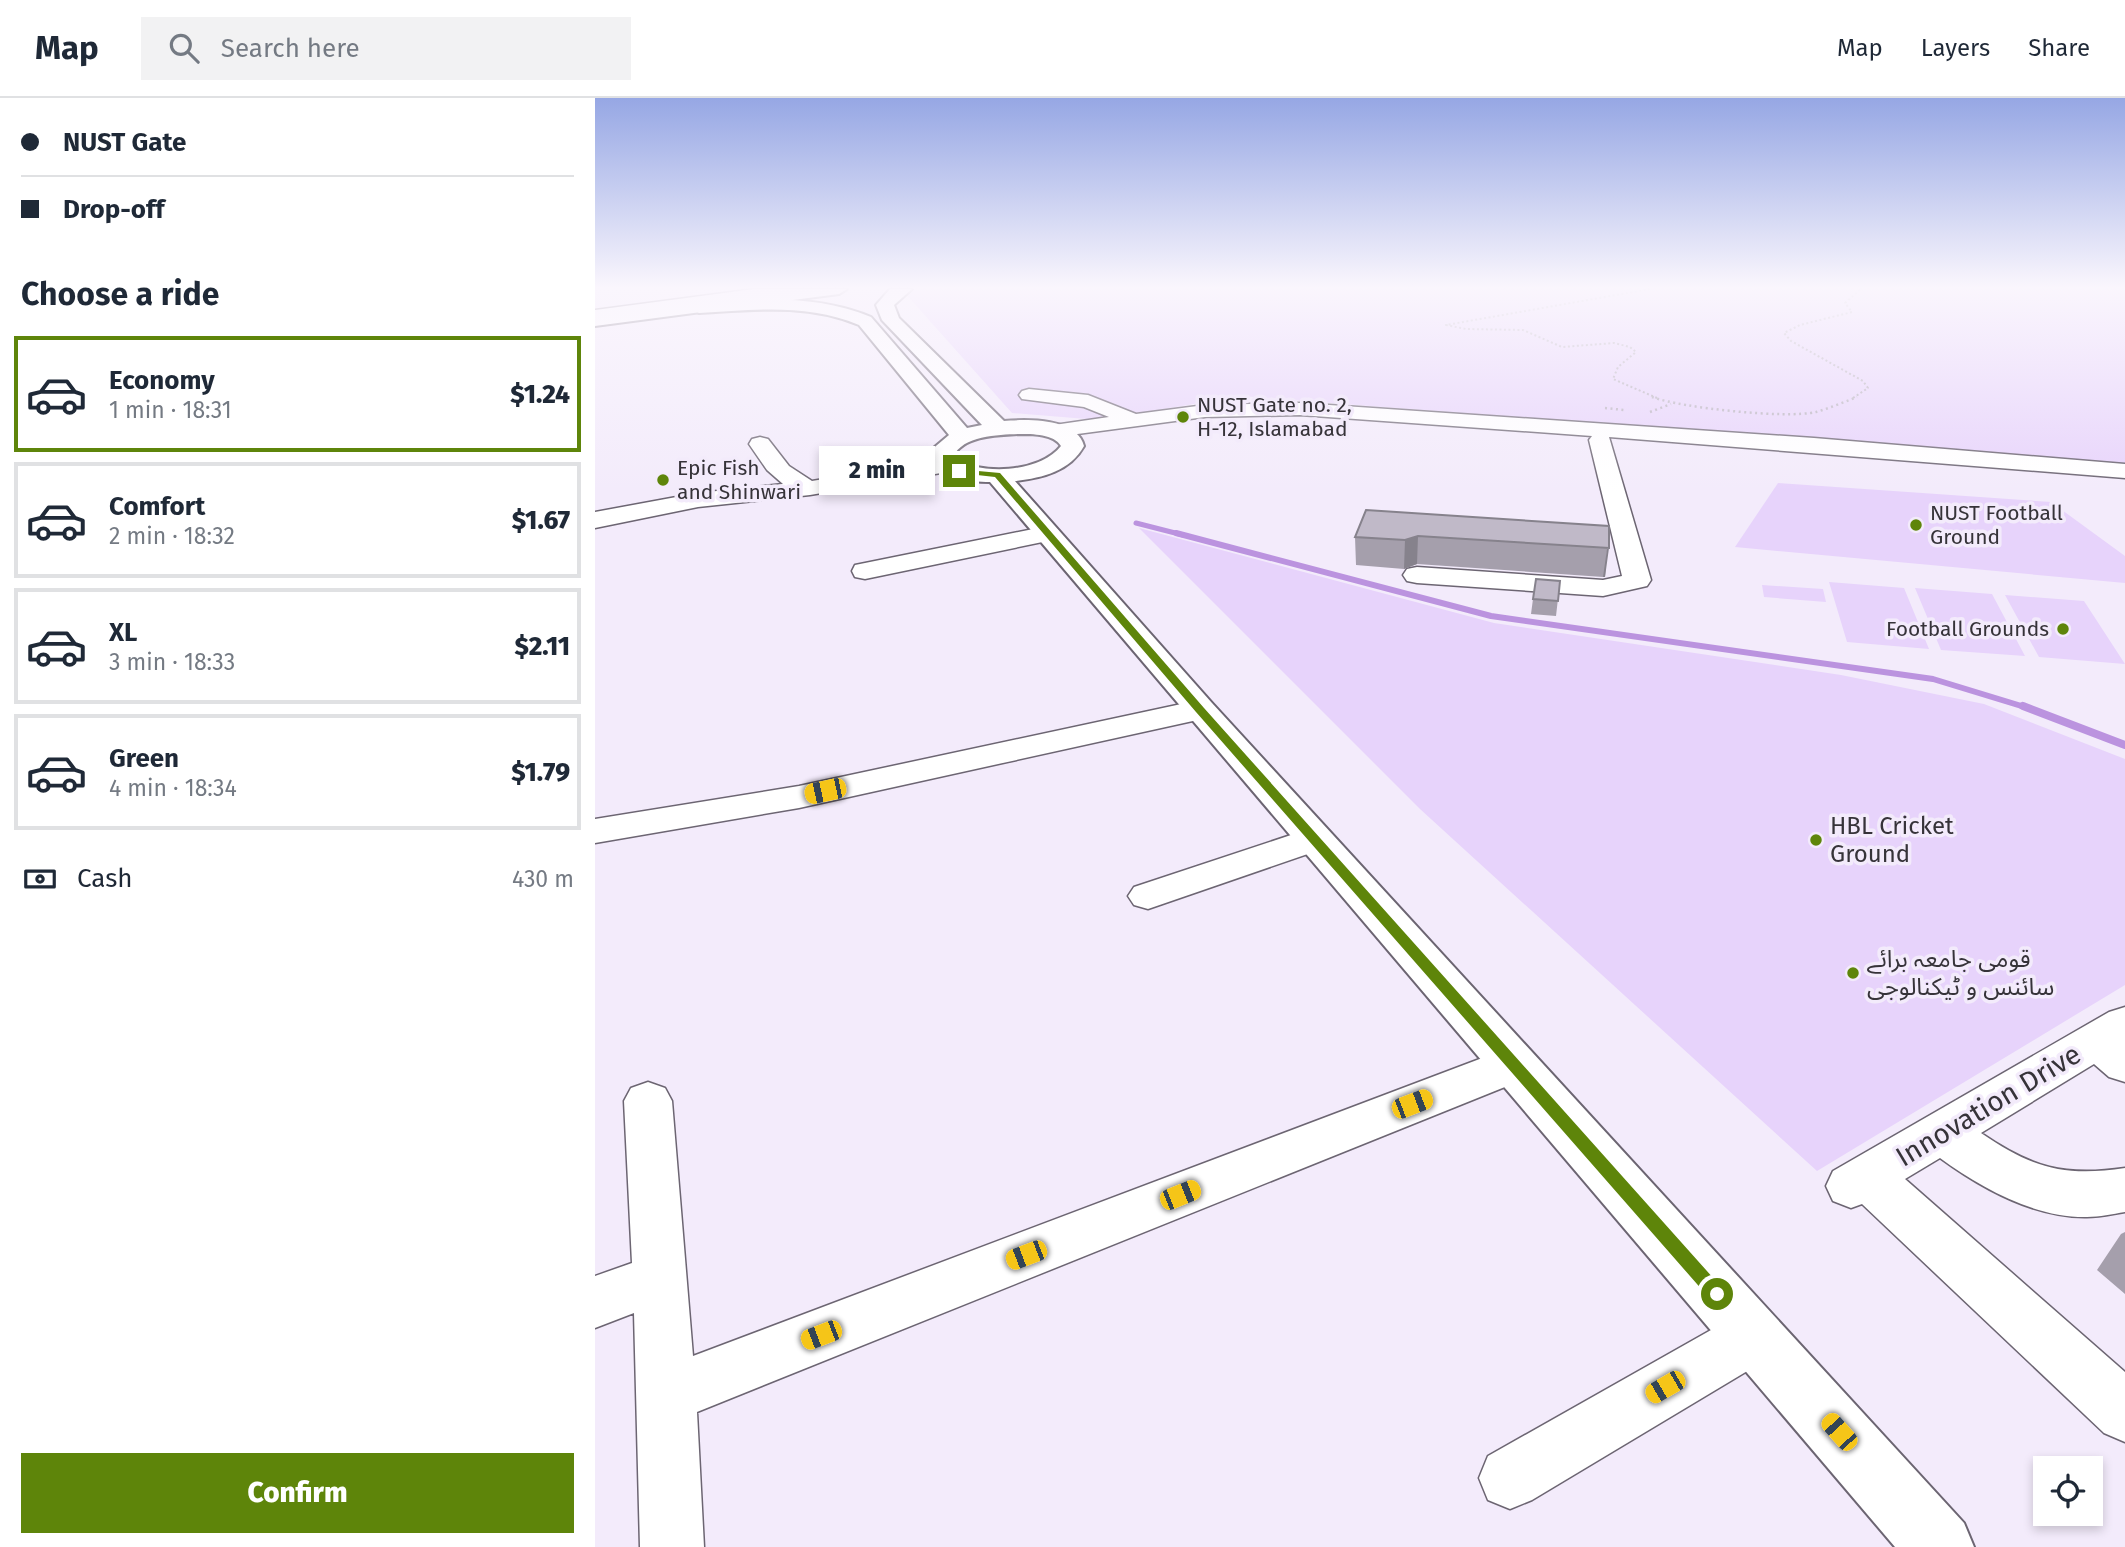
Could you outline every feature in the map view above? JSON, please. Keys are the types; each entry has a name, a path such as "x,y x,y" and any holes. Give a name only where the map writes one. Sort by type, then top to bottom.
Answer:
{"main road":[{"path":"895,357 962,437"},
{"path":"927,357 998,428"},
{"path":"998,428 1038,428 1063,436 1069,453 1052,464 1018,473 997,475 976,474 947,466 941,459 942,451 962,437 998,428"},
{"path":"997,475 1200,710 1940,1547"}],"street":[{"path":"1029,395 1088,401 1135,421"},
{"path":"1063,436 1135,421 1205,411 1266,408 2125,481"},
{"path":"1063,436 1194,421 1254,418 2125,471"},
{"path":"1417,575 1603,588 1637,580 1613,438"},
{"path":"759,444 768,458 792,482 810,488"},
{"path":"595,520 698,500 810,488 947,466"},
{"path":"865,571 1048,534"},
{"path":"595,831 799,797 1200,710"},
{"path":"1148,896 1315,839"},
{"name":"Innovation Drive","path":"2116,1043 1943,1132 1859,1181 2125,1412"},
{"path":"667,1395 1514,1064"},
{"path":"647,1101 667,1395 672,1547"},
{"path":"1943,1132 1982,1162 2031,1185 2082,1195 2125,1190"},
{"path":"595,1302 658,1278"},
{"path":"1510,1478 1754,1336"}],"path":[{"path":"1630,357 1618,367 1613,379 1672,404 1793,414 1836,405 1857,397 1868,388 1863,381 1819,357"}],"shaded area":[{"path":"962,357 2125,357 2125,465 1241,396 1099,420 1012,413"},
{"name":"NUST Football Ground","path":"1778,483 2051,502 2125,556 2125,583 1735,547"},
{"path":"1139,528 1494,623 1841,675 1984,704 2125,759 2125,985 1817,1171 1420,809"},
{"name":"Football Grounds","path":"1829,582 1904,588 1929,649 1847,642"},
{"path":"1762,585 1823,589 1826,602 1764,597"},
{"name":"Football Grounds","path":"1915,588 1992,594 2025,656 1941,650"},
{"name":"Football Grounds","path":"2005,595 2084,601 2125,664 2039,657"}],"building":[{"path":"1366,510 1609,526 1609,548 1418,536 1405,540 1355,537"},
{"path":"1536,579 1560,581 1558,601 1533,599"}],"waterway":[{"path":"1136,523 1183,535"},
{"path":"1176,533 1491,616 1933,679 2028,708"},
{"path":"2023,706 2125,745"}],"place":[{"name":"NUST Gate no. 2, H-12, Islamabad","path":"1183,417"},
{"name":"Epic Fish and Shinwari","path":"663,480"},
{"name":"NUST Football Ground","path":"1916,525"},
{"name":"Football Grounds","path":"2063,629"},
{"name":"HBL Cricket Ground","path":"1816,840"},
{"name":"قومی جامعہ برائے سائنس و ٹیکنالوجی","path":"1853,973"}],"route":[{"path":"959,471 997,475 1200,710 1717,1294"}]}
